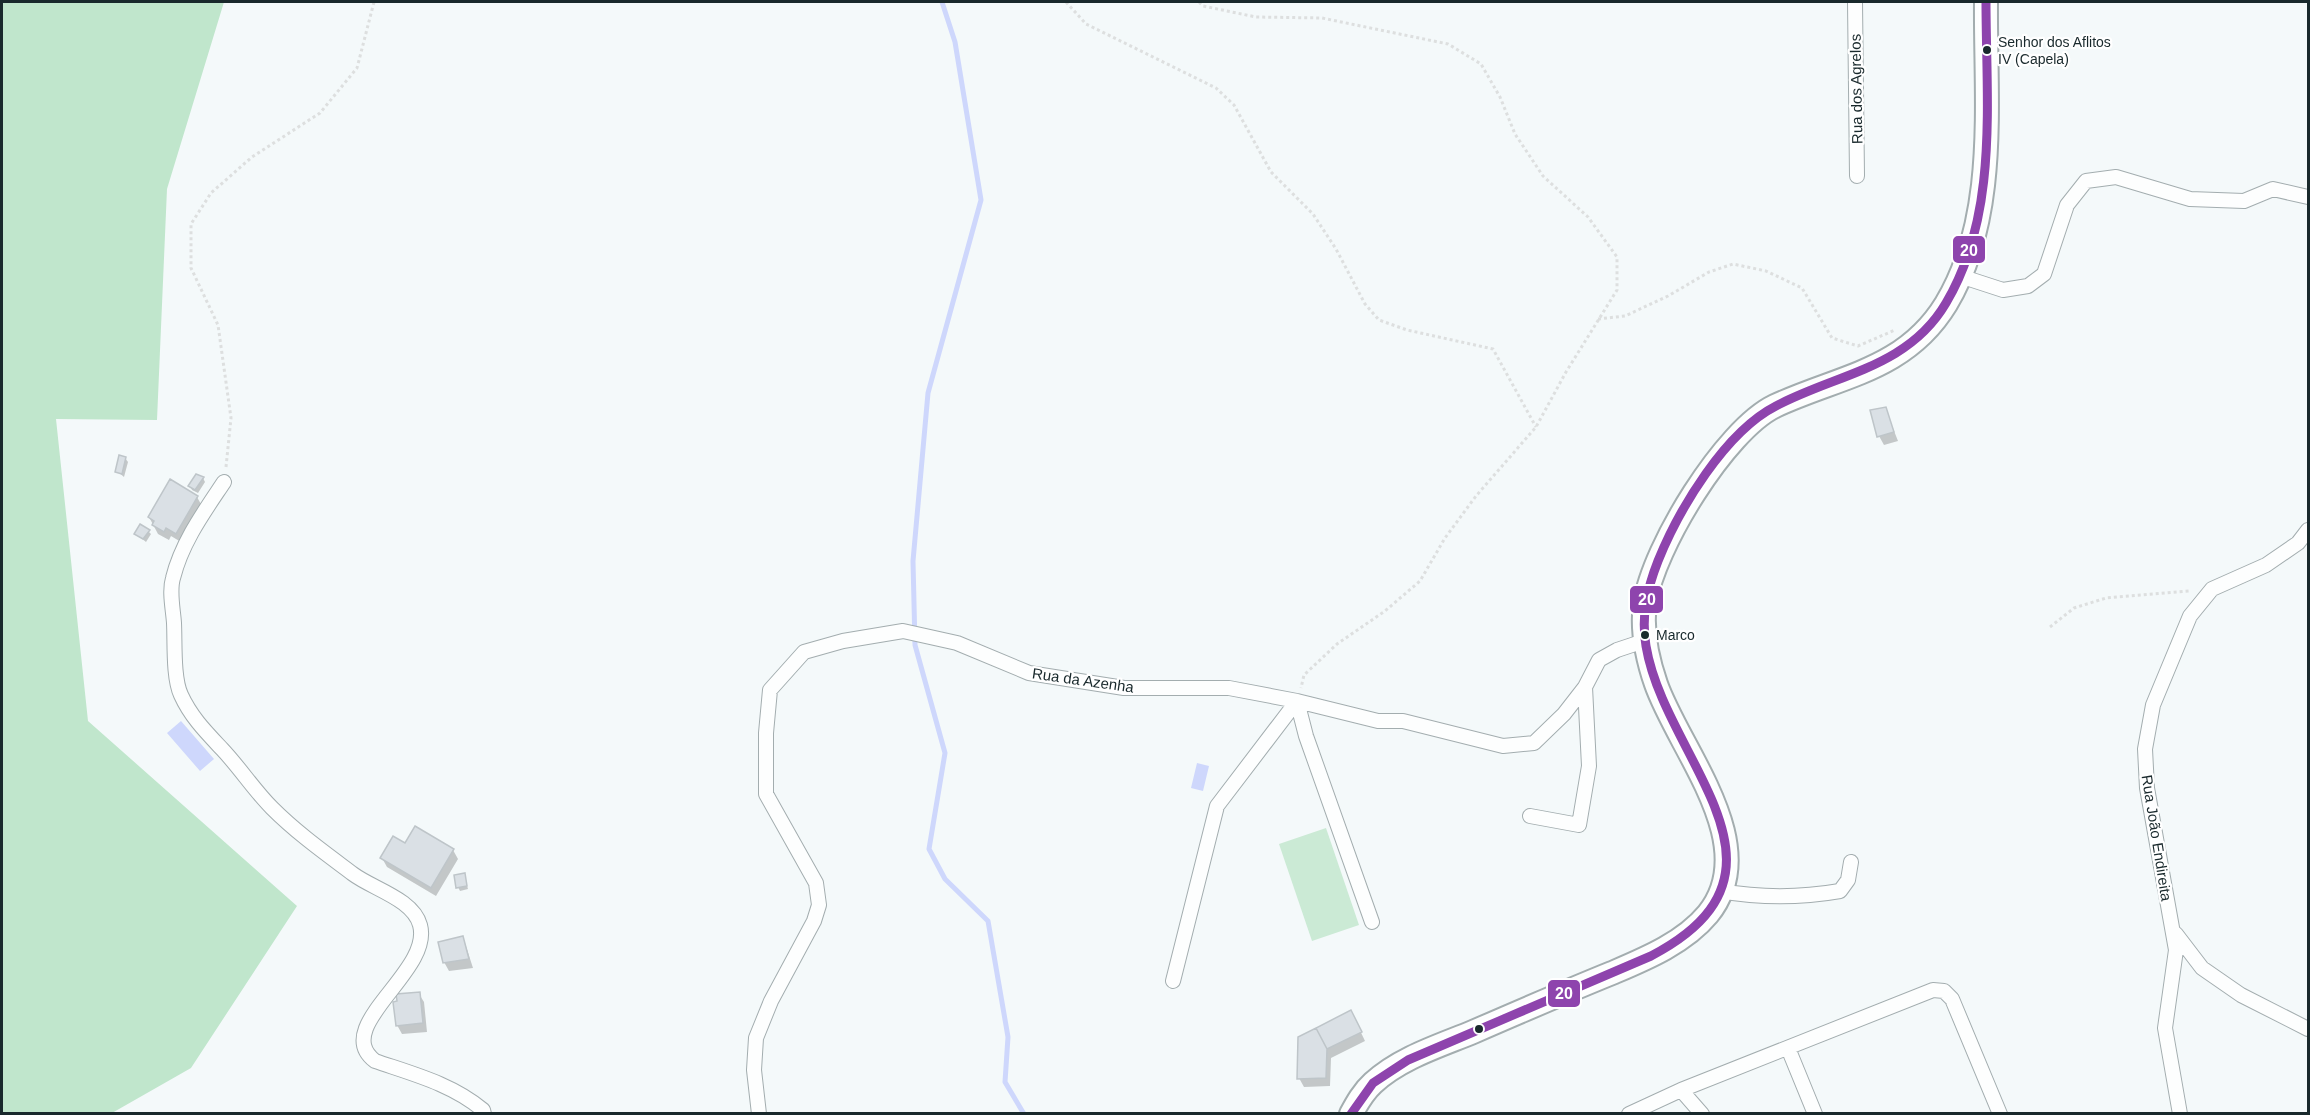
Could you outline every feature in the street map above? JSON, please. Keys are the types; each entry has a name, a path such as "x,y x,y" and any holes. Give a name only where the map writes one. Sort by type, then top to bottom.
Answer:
{"main road":[{"path":"1351,1113 1371,1084 1413,1057 1641,961 1679,939 1708,914 1720,891 1726,863 1723,830 1708,789 1657,687 1644,641 1645,603 1654,565 1716,461 1743,428 1772,407 1892,360 1932,326 1960,276 1979,207 1985,157 1986,2"}],"street":[{"name":"Rua dos Agrelos","path":"1855,2 1857,176"},
{"path":"1960,276 2003,290 2028,286 2044,274 2067,205 2086,181 2116,177 2190,199 2244,201 2273,189 2308,197"},
{"path":"224,482 183,547 172,580 180,693 197,723 270,807 307,840 364,882 409,907 420,924 422,939 419,954 380,1005 364,1031 363,1043 366,1054 375,1061 447,1086 467,1096 484,1113"},
{"name":"Rua João Endireita","path":"2180,1113 2164,1028 2176,950 2147,788 2145,749 2153,705 2190,616 2207,594 2212,589 2266,565 2298,543 2308,530"},
{"name":"Rua da Azenha","path":"759,1113 754,1070 756,1038 771,1001 814,921 819,905 816,884 766,794 770,690 804,652 843,641 903,632 957,643 1029,673 1124,688 1229,688 1297,701 1378,722 1403,722 1503,746 1534,743 1564,714 1585,687 1599,660 1617,650 1644,641"},
{"path":"1530,816 1579,825 1589,766 1585,687"},
{"path":"1297,701 1306,736 1372,922"},
{"path":"1173,981 1217,806 1297,701"},
{"path":"1720,891 1744,895 1809,896 1840,891 1848,880 1851,862"},
{"path":"2172,929 2202,968 2241,995 2308,1029"},
{"path":"1629,1113 1681,1090 1933,990 1944,991 1952,999 2000,1113"},
{"path":"1788,1048 1815,1113"},
{"path":"1681,1090 1702,1113"}],"path":[{"path":"224,482 231,418 218,326 191,268 191,224 210,193 252,157 320,113 357,68 374,2"},
{"path":"1066,2 1086,24 1216,88 1234,105 1271,172 1313,214 1336,249 1365,304 1379,320 1407,330 1493,349 1536,427"},
{"path":"1199,2 1203,6 1256,17 1322,18 1437,42 1448,45 1481,64 1500,97 1515,134 1544,176 1588,217 1617,257 1617,290 1536,427 1476,496 1444,538 1420,581 1385,611 1337,644 1304,675 1297,701"},
{"path":"1598,319 1625,316 1668,296 1709,272 1733,264 1766,271 1802,288 1832,338 1858,346 1901,326"},
{"path":"2050,627 2074,608 2106,598 2181,590 2207,594"}],"green space":[{"path":"2,2 224,2 167,189 157,420 56,419 88,721 297,906 191,1068 112,1113 2,1113"},
{"path":"1326,828 1359,925 1312,941 1279,844"}],"water":[{"path":"181,721 214,759 200,771 167,733"},
{"path":"1197,763 1209,766 1203,791 1191,788"}],"building":[{"path":"1886,407 1894,432 1877,437 1870,410"},
{"path":"119,455 126,457 122,474 115,472"},
{"path":"196,474 204,477 195,490 188,486"},
{"path":"170,479 198,496 176,534 166,528 164,532 152,525 154,521 148,517"},
{"path":"140,524 150,530 143,539 134,534"},
{"path":"415,826 454,849 431,888 380,858 393,836 405,843"},
{"path":"465,873 467,886 456,888 454,875"},
{"path":"463,936 469,959 443,963 438,942"},
{"path":"420,992 423,1023 396,1026 393,1002 397,1001 396,994"},
{"path":"1351,1010 1362,1032 1327,1049 1316,1028"},
{"path":"1316,1028 1327,1049 1326,1078 1297,1079 1298,1037"}],"waterway":[{"path":"942,2 955,42 981,200 928,393 913,561 915,645 945,753 929,849 945,879 988,921 1008,1037 1005,1082 1024,1114"}],"transit line":[{"name":"20","path":"1351,1114 1373,1083 1408,1060 1651,956 1698,923 1722,888 1726,851 1717,812 1658,689 1646,646 1645,613 1651,582 1667,540 1691,496 1722,453 1739,434 1757,418 1776,406 1891,356 1912,342 1930,325 1946,303 1963,269 1975,232 1982,195 1987,117 1986,2"}],"place":[{"name":"Senhor dos Aflitos IV (Capela)","path":"1987,50"},
{"name":"Marco","path":"1645,635"}]}
